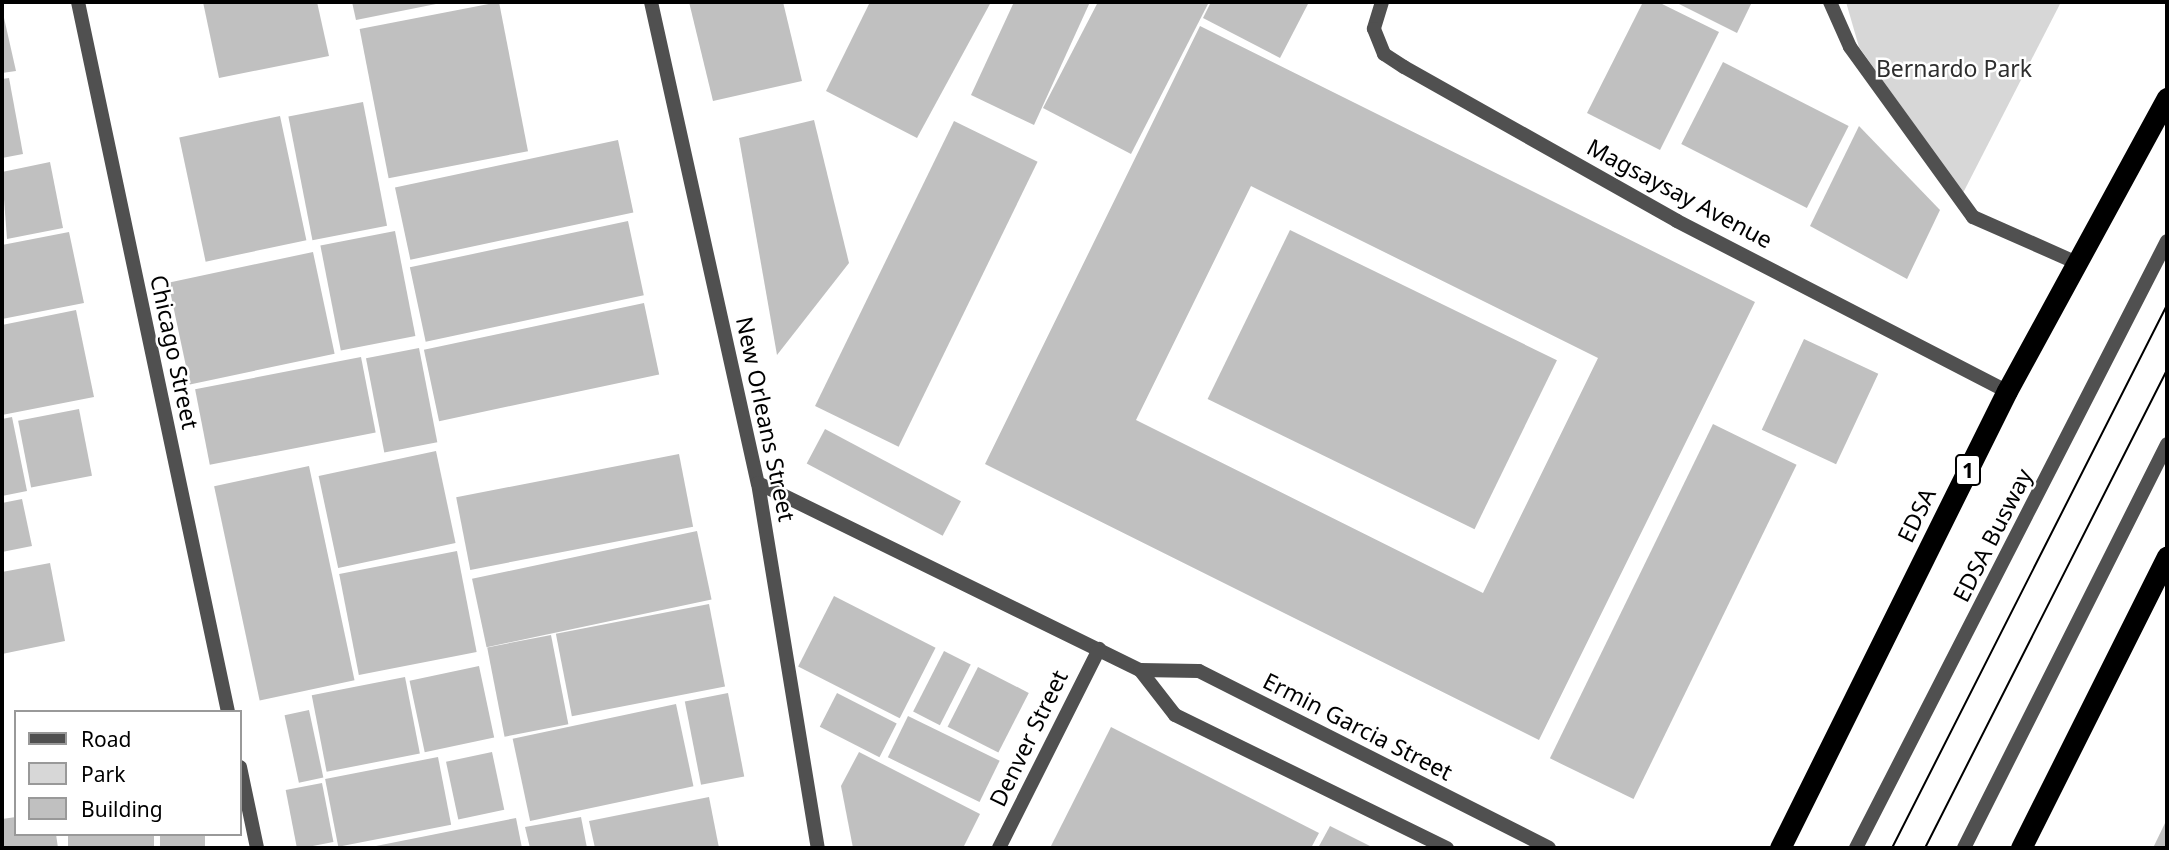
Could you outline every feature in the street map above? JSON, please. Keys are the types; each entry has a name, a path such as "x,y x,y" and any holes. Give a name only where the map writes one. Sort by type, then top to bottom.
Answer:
{"highway":[{"name":"EDSA","path":"1780,848 2007,391 2075,262 2167,98"},
{"path":"2021,848 2167,557"}],"street":[{"name":"Chicago Street","path":"78,2 228,710"},
{"name":"New Orleans Street","path":"650,2 758,483 818,848"},
{"name":"Magsaysay Avenue","path":"1382,2 1374,29 1384,54 1404,67 1677,220 2007,391"},
{"path":"1830,2 1850,47 1972,217 2075,262"},
{"name":"EDSA Busway","path":"1856,848 2167,241"},
{"path":"1964,848 2167,444"},
{"name":"Ermin Garcia Street","path":"758,483 1140,670 1175,715 1447,848"},
{"name":"Denver Street","path":"999,848 1098,649"},
{"name":"Ermin Garcia Street","path":"1140,670 1199,671 1549,848"},
{"path":"242,776 257,848"}],"green space":[{"name":"Bernardo Park","path":"1846,2 2061,2 1963,193 1859,47"}],"building":[{"path":"203,2 317,2 329,56 219,78"},
{"path":"352,2 441,2 441,3 356,20"},
{"path":"499,2 528,151 389,178 360,29"},
{"path":"689,2 783,2 802,81 713,101"},
{"path":"870,2 991,2 917,138 826,91"},
{"path":"1014,2 1090,2 1034,125 971,95"},
{"path":"1098,2 1209,2 1131,154 1043,108"},
{"path":"1211,2 1309,2 1280,58 1203,18"},
{"path":"1643,2 1658,2 1719,32 1660,150 1587,113"},
{"path":"1675,2 1752,2 1737,33"},
{"path":"2,9 16,71 2,73"},
{"path":"1200,26 1755,302 1539,740 985,464","holes":["1251,186 1598,358 1483,593 1136,420"]},
{"path":"1723,62 1849,126 1807,208 1681,144"},
{"path":"9,78 23,154 2,158 2,79"},
{"path":"363,102 387,226 312,240 288,117"},
{"path":"280,116 306,240 206,262 179,137"},
{"path":"814,120 849,263 777,355 739,138"},
{"path":"954,121 1038,162 899,447 815,406"},
{"path":"1859,126 1940,210 1907,279 1810,226"},
{"path":"618,140 633,212 410,260 395,187"},
{"path":"50,162 63,228 7,239 2,172"},
{"path":"628,221 644,295 426,342 410,267"},
{"path":"1290,230 1557,360 1475,529 1208,399"},
{"path":"395,231 415,336 341,351 320,246"},
{"path":"69,232 84,303 2,319 2,245"},
{"path":"313,252 335,354 190,384 168,283"},
{"path":"644,303 659,374 439,421 424,350"},
{"path":"76,310 94,397 2,415 2,325"},
{"path":"1804,339 1878,374 1836,464 1762,430"},
{"path":"419,348 437,442 384,453 366,358"},
{"path":"361,357 376,433 210,465 195,389"},
{"path":"79,409 92,476 31,488 18,421"},
{"path":"12,417 27,491 2,496 2,419"},
{"path":"1713,424 1797,465 1634,799 1550,758"},
{"path":"825,429 961,501 943,536 807,463"},
{"path":"436,451 456,543 338,568 319,476"},
{"path":"679,454 693,527 470,570 456,497"},
{"path":"309,466 355,680 260,700 214,486"},
{"path":"22,499 32,546 2,552 2,503"},
{"path":"697,531 712,599 487,647 472,579"},
{"path":"457,551 477,652 359,675 339,574"},
{"path":"50,563 65,641 2,654 2,572"},
{"path":"834,596 936,648 900,718 798,666"},
{"path":"709,604 725,686 572,716 556,634"},
{"path":"551,635 568,724 505,737 487,647"},
{"path":"944,651 971,665 940,725 913,712"},
{"path":"479,666 494,737 425,752 410,681"},
{"path":"978,667 1029,693 998,753 948,727"},
{"path":"405,677 420,754 327,772 312,695"},
{"path":"728,693 744,776 701,785 685,701"},
{"path":"837,693 897,723 879,757 820,727"},
{"path":"676,704 693,786 530,821 513,739"},
{"path":"309,710 323,777 299,783 285,715"},
{"path":"908,716 1000,761 980,802 888,757"},
{"path":"1111,727 1319,833 1311,848 1050,848"},
{"path":"492,752 504,810 458,819 446,762"},
{"path":"859,752 980,814 963,848 853,848 841,786"},
{"path":"438,757 451,825 338,847 325,779"},
{"path":"322,783 333,842 297,848 286,790"},
{"path":"709,797 719,848 595,848 589,821"},
{"path":"14,817 14,836 56,836 58,848 2,848 2,819"},
{"path":"581,817 587,848 530,848 525,827"},
{"path":"516,818 522,848 371,847"},
{"path":"2167,819 2167,848 2153,848"},
{"path":"1330,826 1374,848 1318,848"},
{"path":"68,836 154,836 154,848 68,848"},
{"path":"160,836 205,836 205,848 160,848"}],"tram line":[{"path":"1892,848 2167,305"},
{"path":"1925,848 2167,370"}]}
